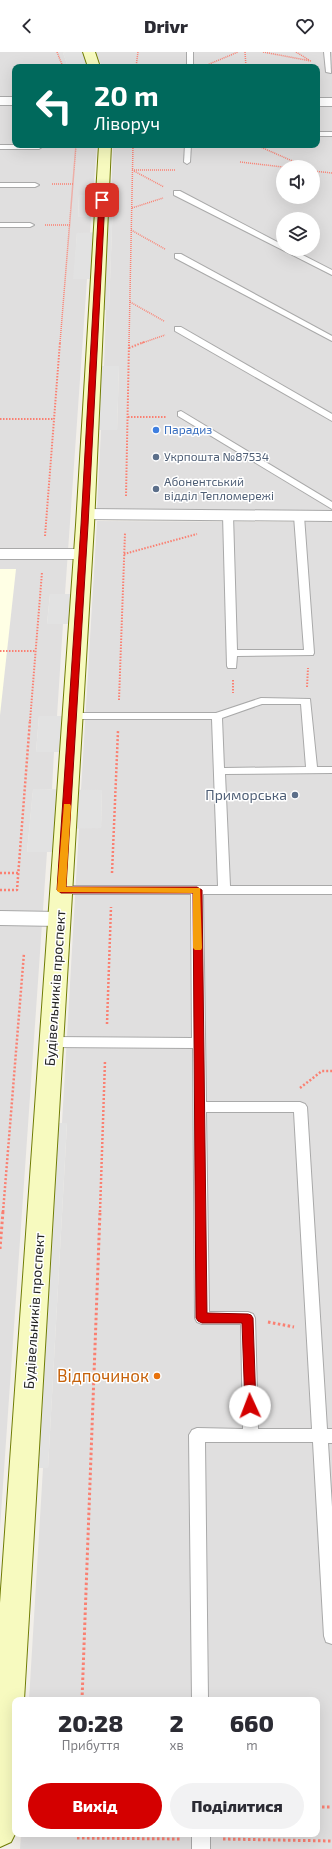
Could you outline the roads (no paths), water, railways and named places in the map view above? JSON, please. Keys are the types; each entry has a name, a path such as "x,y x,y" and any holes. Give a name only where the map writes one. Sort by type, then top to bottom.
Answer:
{"main road":[{"path":"89,52 93,64"},
{"name":"Будівельників проспект","path":"0,1831 83,554 105,148"}],"street":[{"path":"0,101 12,101"},
{"path":"320,102 332,102"},
{"path":"85,514 228,521 299,516 332,516"},
{"path":"0,554 83,554"},
{"path":"0,918 59,919"}],"lane":[{"path":"190,52 190,64"},
{"path":"327,52 328,72"},
{"path":"320,134 332,134"},
{"path":"0,147 12,147"},
{"path":"188,148 188,162"},
{"path":"0,185 35,184"},
{"path":"177,193 276,244"},
{"path":"0,225 30,225"},
{"path":"178,256 332,339"},
{"path":"299,256 332,273"},
{"path":"178,330 332,418"},
{"path":"184,416 332,506"},
{"path":"232,653 309,653 299,516"},
{"path":"228,521 232,666"},
{"path":"72,716 217,716 261,701 306,701 312,770"},
{"path":"217,716 224,890"},
{"path":"220,771 332,770"},
{"path":"61,890 332,890"},
{"path":"197,890 202,1318 248,1318 251,1436"},
{"path":"51,1042 199,1043"},
{"path":"200,1107 300,1107 314,1331 326,1436 332,1636"},
{"path":"200,1697 197,1435 326,1436"},
{"path":"201,1837 201,1849"}],"place":[{"name":"Парадиз","path":"156,430"},
{"name":"Укрпошта №87534","path":"156,457"},
{"name":"Абонентський відділ Тепломережі","path":"156,489"},
{"name":"Приморська","path":"295,795"},
{"name":"Відпочинок","path":"157,1376"}]}
